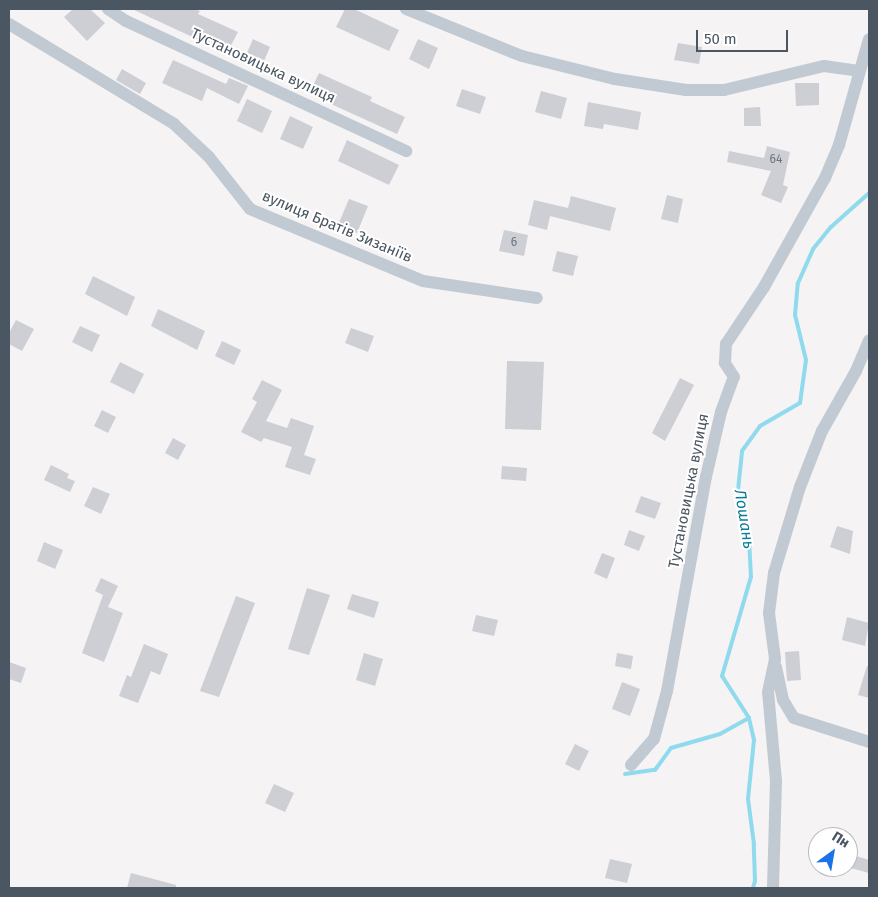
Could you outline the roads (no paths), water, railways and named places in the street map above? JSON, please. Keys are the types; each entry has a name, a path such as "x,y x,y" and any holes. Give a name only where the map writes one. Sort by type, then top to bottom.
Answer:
{"street":[{"name":"Тустановицька вулиця","path":"108,9 126,21 406,150"},
{"path":"406,9 522,56 615,79 686,90 724,90 824,66 860,71"},
{"name":"вулиця Братів Зизаніїв","path":"9,24 174,124 209,157 250,209 424,281 537,298"},
{"name":"Тустановицька вулиця","path":"631,765 654,739 667,691 706,477 721,412 734,377 725,363 726,344 764,287 825,178 839,145 869,39"},
{"path":"869,341 856,372 822,431 800,487 774,574 769,613 783,700 794,718 869,742"},
{"path":"774,888 776,781 768,692 775,659"}],"waterway":[{"name":"Лошань","path":"753,888 755,881 754,844 748,799 754,740 749,718 722,676 751,577 749,541 738,490 742,451 760,426 800,403 806,360 795,315 798,283 813,249 831,227 869,193"},
{"path":"625,774 655,770 671,748 720,734 749,718"}]}
